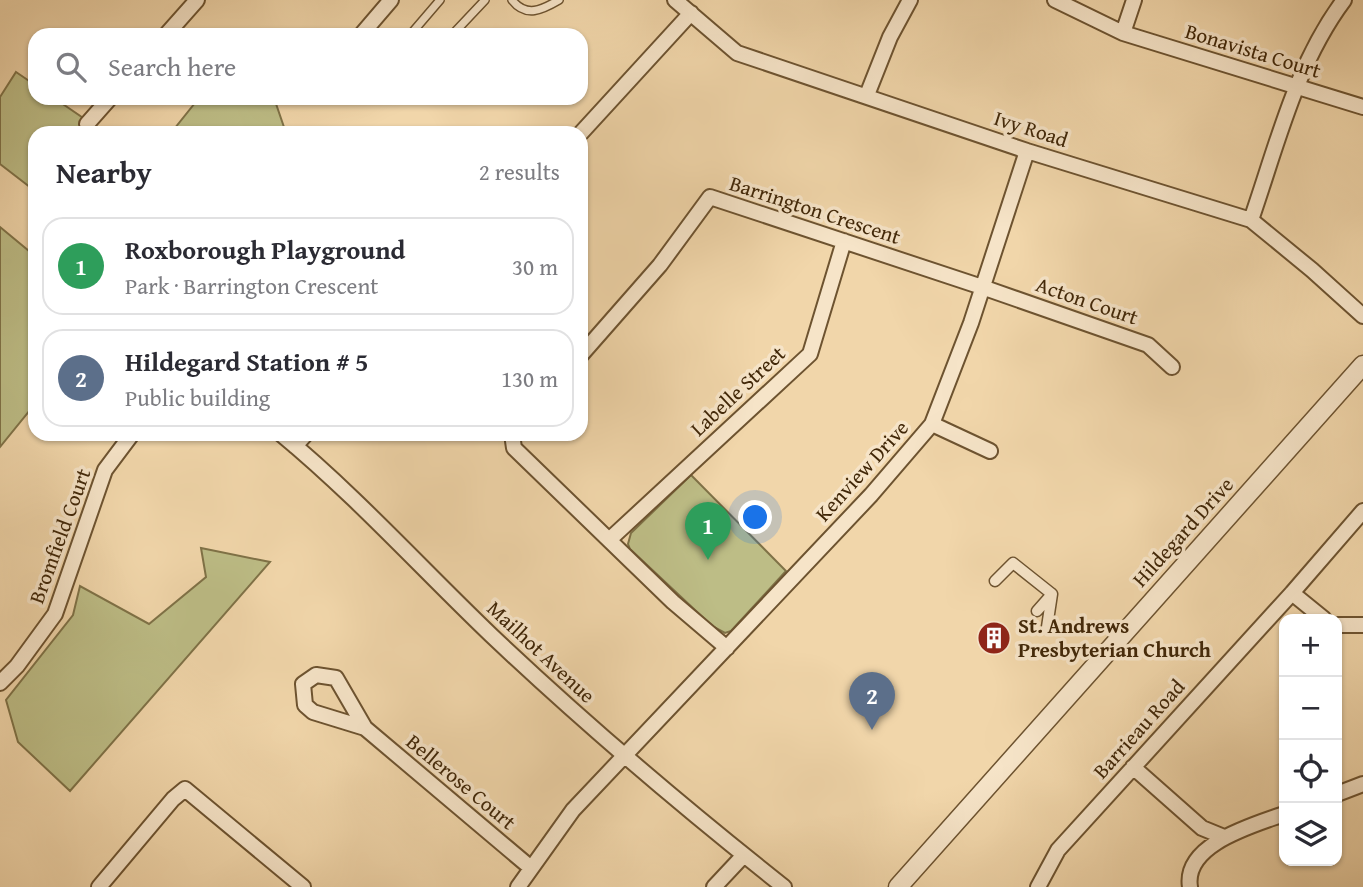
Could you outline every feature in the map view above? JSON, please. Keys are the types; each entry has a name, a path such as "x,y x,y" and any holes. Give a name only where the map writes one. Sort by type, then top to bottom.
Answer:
{"street":[{"path":"172,28 197,0"},
{"path":"367,28 391,0"},
{"name":"Ivy Road","path":"675,0 737,53 1027,150 1251,220 1363,316"},
{"path":"867,95 885,50 910,0"},
{"name":"Bonavista Court","path":"1055,0 1123,33 1363,107"},
{"path":"1123,33 1134,0"},
{"path":"1251,220 1297,86 1327,23 1344,0"},
{"path":"587,126 691,13"},
{"path":"87,124 104,105"},
{"name":"Kenview Drive","path":"518,887 573,810 871,495 932,424 971,323 1027,150"},
{"name":"Barrington Crescent","path":"588,347 660,265 710,197 982,287"},
{"name":"Labelle Street","path":"609,540 810,354 844,241"},
{"name":"Acton Court","path":"982,287 1149,345 1172,368"},
{"name":"Hildegard Drive","path":"898,887 1363,365"},
{"path":"932,424 990,451"},
{"name":"Bromfield Court","path":"0,683 17,666 55,614 105,470 127,441"},
{"name":"Mailhot Avenue","path":"289,441 409,552 489,633 624,757 784,887"},
{"path":"295,446 300,441"},
{"path":"513,441 514,448 673,602 727,648"},
{"name":"Barrieau Road","path":"1038,887 1058,850 1363,511"},
{"path":"995,581 1013,562 1052,594"},
{"path":"1292,593 1318,614"},
{"path":"1037,611 1052,594"},
{"path":"1046,627 1052,594"},
{"path":"1342,625 1363,625"},
{"name":"Bellerose Court","path":"365,729 313,712 305,705 303,684 316,675 336,677 365,729 531,868"},
{"path":"1133,767 1202,828 1224,837"},
{"path":"1342,792 1363,784"},
{"path":"99,887 173,799 185,789 303,887"},
{"path":"1190,887 1189,882 1197,858 1224,837 1279,816"},
{"path":"714,887 744,855"}],"lane":[{"path":"416,28 440,0"},
{"path":"459,28 485,0"},
{"path":"512,0 526,12 540,10 559,0"}],"green space":[{"path":"16,72 28,80 28,105 64,105 95,126 28,126 28,186 0,164 0,97"},
{"path":"193,105 276,105 284,126 177,126"},
{"path":"0,227 28,250 28,413 0,447"},
{"path":"691,475 786,571 731,631 725,633 712,626 630,549 628,544 631,533"},
{"path":"201,548 270,562 70,791 18,742 6,700 73,615 80,586 149,624 206,577"}],"place":[{"name":"Roxborough Playground","path":"708,560"},
{"name":"St. Andrews Presbyterian Church","path":"994,638"},
{"name":"Hildegard Station # 5","path":"872,730"}]}
